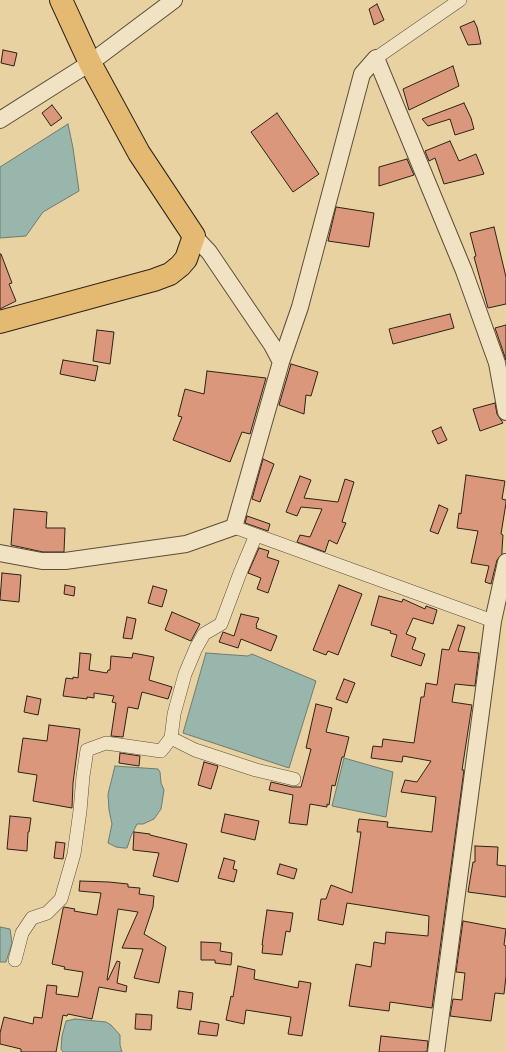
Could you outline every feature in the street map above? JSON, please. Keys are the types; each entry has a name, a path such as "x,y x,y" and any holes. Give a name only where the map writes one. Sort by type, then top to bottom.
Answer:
{"highway":[{"path":"0,322 154,280 170,274 186,259 194,236 139,153 90,63 61,0"}],"street":[{"path":"0,120 90,63 174,0"},
{"path":"234,527 281,362 300,307 362,74 376,58 460,0"},
{"path":"376,58 464,272 497,363 506,412"},
{"path":"194,236 209,252 272,345 281,362"},
{"path":"0,553 42,561 65,561 186,544 234,527 493,621"},
{"path":"15,960 22,933 32,918 47,913 61,899 74,854 87,750 106,743 161,751 171,738 174,714 185,674 193,655 204,634 221,624 256,535"},
{"path":"438,1052 493,621 506,562"},
{"path":"171,738 201,752 256,770 294,779"}],"water":[{"path":"68,124 79,191 43,212 26,236 0,238 0,167"},
{"path":"206,653 248,656 252,654 316,681 289,768 183,733"},
{"path":"344,758 393,772 386,817 332,806"},
{"path":"115,766 158,769 164,790 161,809 154,819 143,824 137,824 127,848 116,847 108,843 112,824 108,794"},
{"path":"0,927 10,929 12,943 6,962 0,962"},
{"path":"75,1019 106,1022 111,1025 120,1035 122,1052 63,1052 61,1049 62,1036 66,1021"}],"building":[{"path":"377,4 384,20 374,25 369,9"},
{"path":"474,21 481,44 468,45 460,27"},
{"path":"3,50 17,53 14,66 1,63"},
{"path":"453,66 459,86 409,110 403,89"},
{"path":"464,103 474,129 455,135 450,119 428,126 422,119"},
{"path":"52,105 62,118 51,126 42,113"},
{"path":"277,113 319,174 293,192 251,132"},
{"path":"450,141 459,161 476,154 484,174 444,184 435,158 429,161 425,151"},
{"path":"407,159 414,175 379,186 379,167"},
{"path":"336,207 374,213 369,247 328,241"},
{"path":"494,227 506,277 506,304 488,308 474,257 476,256 470,233"},
{"path":"0,254 12,283 9,284 16,301 0,309"},
{"path":"450,314 454,328 393,344 389,329"},
{"path":"506,325 506,360 495,328"},
{"path":"97,330 114,332 110,364 93,361"},
{"path":"63,360 98,366 95,381 60,374"},
{"path":"291,364 318,372 311,396 306,395 304,414 279,405"},
{"path":"207,371 266,378 250,434 242,432 230,462 173,440 182,417 178,416 185,389 204,394"},
{"path":"495,403 497,414 503,423 480,431 473,409"},
{"path":"441,427 447,440 438,444 432,431"},
{"path":"263,459 274,464 260,502 252,499"},
{"path":"466,475 505,481 502,499 506,500 506,503 501,534 503,535 502,554 497,560 491,584 485,582 489,566 471,563 478,531 457,528 459,513 461,514"},
{"path":"300,476 311,480 304,498 338,502 345,479 354,482 342,522 346,523 337,544 329,540 325,552 297,542 300,535 310,537 322,509 301,507 297,516 286,512"},
{"path":"439,505 448,509 438,534 430,531"},
{"path":"14,509 47,512 46,528 65,528 64,552 43,552 11,545"},
{"path":"247,516 270,524 268,531 245,523"},
{"path":"259,548 269,551 267,557 279,561 268,593 257,589 261,578 248,573"},
{"path":"2,573 21,575 19,602 0,600"},
{"path":"65,585 75,587 74,596 64,594"},
{"path":"339,585 362,594 338,655 328,651 326,655 313,650"},
{"path":"153,586 167,590 162,607 148,603"},
{"path":"379,596 402,602 403,599 425,609 426,606 437,610 433,624 413,618 406,634 416,638 412,649 425,654 421,666 391,656 397,635 390,633 391,631 371,625"},
{"path":"172,612 200,624 191,641 165,630"},
{"path":"241,614 259,618 256,628 277,636 271,651 241,639 238,648 219,642 223,632 234,636"},
{"path":"127,617 136,619 132,639 123,638"},
{"path":"458,625 465,627 458,651 479,653 475,686 455,684 452,702 472,705 462,770 464,770 432,1008 390,1002 389,1011 349,1006 356,964 371,967 374,942 385,944 386,932 428,936 429,916 347,903 343,925 318,920 321,899 326,899 331,885 352,893 361,832 357,832 359,819 388,822 387,827 432,832 436,797 401,792 405,780 417,782 431,761 403,756 402,762 371,758 373,746 382,747 383,739 414,743 421,697 424,697 426,683 437,685 442,649 449,650"},
{"path":"80,653 91,654 89,670 107,673 108,670 110,670 111,656 132,658 133,653 154,657 149,680 172,687 168,699 142,692 138,709 128,707 123,737 111,736 116,703 112,702 114,696 94,693 94,698 87,697 87,699 63,696 66,678 78,678"},
{"path":"344,679 355,683 347,703 336,699"},
{"path":"27,696 41,699 38,715 24,712"},
{"path":"316,704 332,708 326,732 349,737 344,757 342,757 335,786 332,785 329,805 327,804 327,807 310,804 307,825 289,823 293,795 269,790 271,782 292,787 301,787 311,749 306,748"},
{"path":"49,725 80,729 73,783 72,808 33,801 37,775 18,772 23,738 47,741"},
{"path":"120,753 140,756 139,766 119,763"},
{"path":"204,762 218,766 211,789 198,785"},
{"path":"225,814 259,821 255,840 221,832"},
{"path":"10,816 31,818 28,832 27,851 7,849"},
{"path":"134,832 150,834 187,844 178,882 153,876 159,853 133,850"},
{"path":"56,842 65,843 63,859 54,858"},
{"path":"475,846 498,847 497,865 506,866 506,897 468,892 473,862 475,862"},
{"path":"224,858 235,861 233,869 237,870 234,882 218,878"},
{"path":"280,864 297,869 294,879 277,874"},
{"path":"80,881 128,884 128,887 140,888 139,894 154,896 153,907 144,934 166,947 159,983 134,978 143,949 122,948 138,912 118,909 107,980 117,961 120,962 117,983 127,986 126,992 99,987 92,1019 68,1014 67,1016 63,1015 56,1052 21,1052 21,1049 0,1044 0,1033 4,1017 33,1024 34,1017 42,1018 47,985 57,986 56,994 78,997 83,972 64,969 65,967 52,964 64,907 75,909 74,911 97,915 101,893 79,891"},
{"path":"267,910 293,913 290,932 286,931 282,955 262,953"},
{"path":"463,921 506,929 504,945 506,946 506,976 504,994 495,993 491,1021 450,1016 453,999 462,1000 465,973 456,972"},
{"path":"201,942 221,943 220,951 232,953 231,965 215,963 215,960 201,960"},
{"path":"238,966 255,970 254,979 298,988 299,981 311,983 302,1036 288,1034 291,1017 246,1010 244,1024 226,1020 231,996 233,997"},
{"path":"179,991 193,993 191,1010 177,1008"},
{"path":"136,1014 152,1015 151,1030 135,1029"},
{"path":"200,1021 219,1024 217,1036 198,1034"},
{"path":"381,1036 428,1041 427,1052 379,1052"}]}
